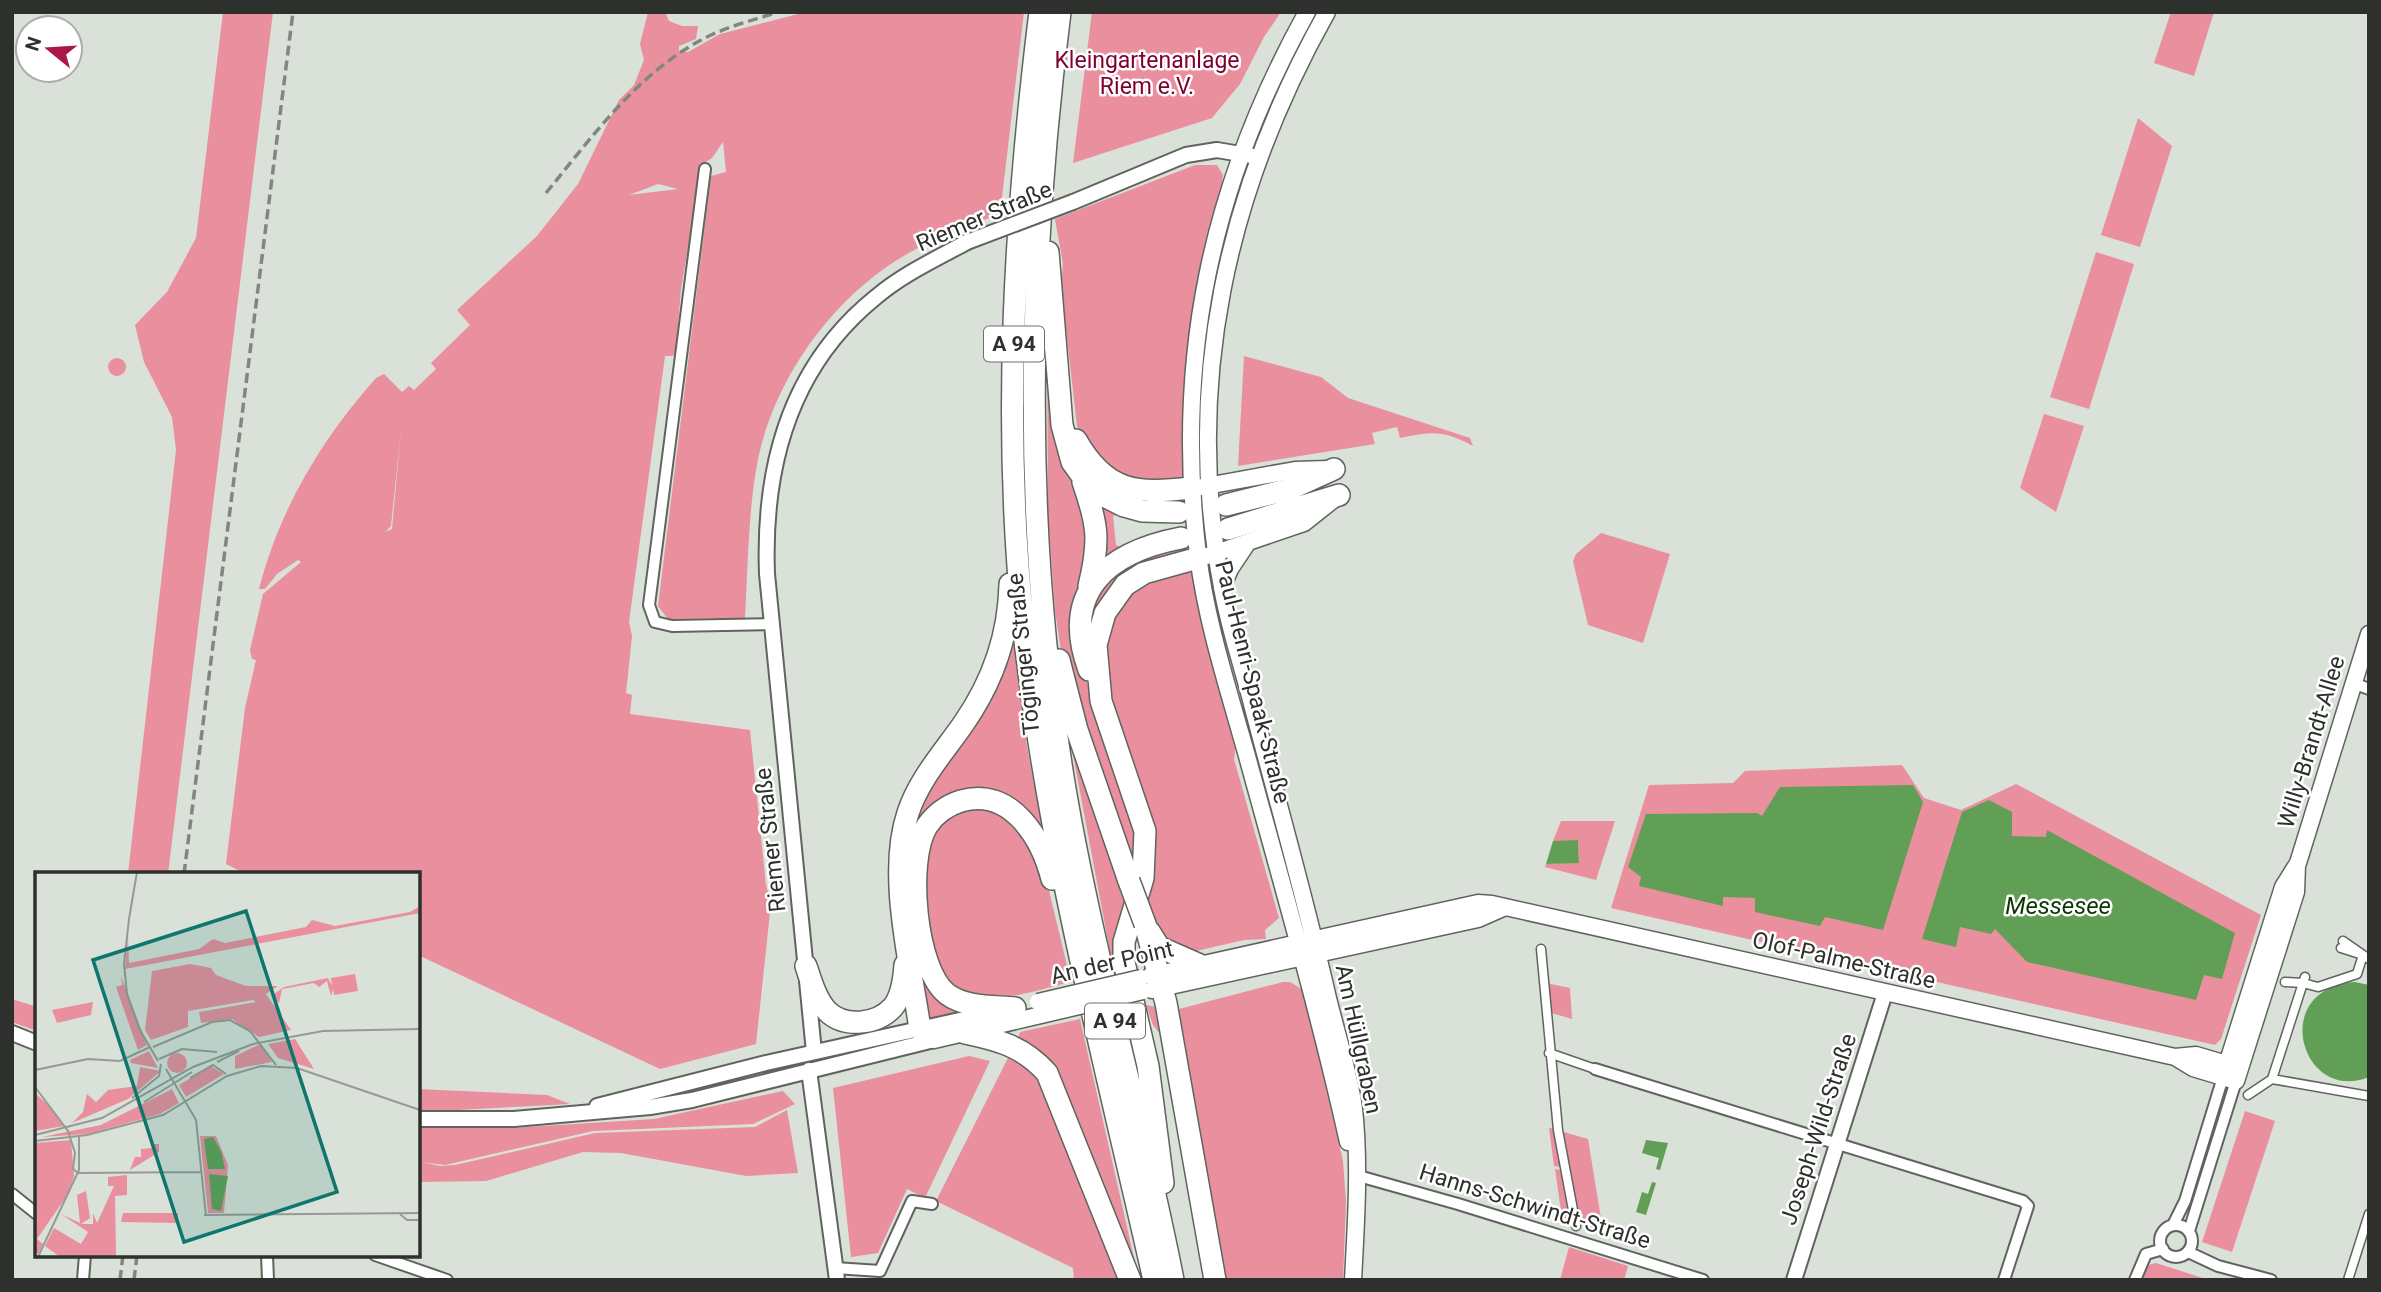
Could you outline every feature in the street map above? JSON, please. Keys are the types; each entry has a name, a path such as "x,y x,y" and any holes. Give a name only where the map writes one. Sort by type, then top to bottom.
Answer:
{"highway":[{"name":"Töginger Straße","path":"1040,12 1026,132 1018,243 1013,440 1017,523 1032,695 1046,793 1074,931 1154,1280"},
{"name":"Töginger Straße","path":"1059,12 1041,174 1032,392 1034,499 1042,606 1065,789 1174,1280"},
{"path":"1041,174 1060,403 1068,453 1083,480 1095,514 1098,544 1082,614 1081,642 1145,831 1143,878 1124,942 1125,962 1156,1113 1168,1252"},
{"path":"1060,403 1089,463 1107,480 1128,489 1152,492 1201,487"},
{"path":"1226,505 1290,489 1334,469"},
{"path":"1083,480 1092,490 1125,506 1142,511 1179,512"},
{"path":"1228,529 1339,495"},
{"path":"927,1035 908,942 900,877 902,836 907,814 921,783 990,680 1004,637 1017,523"},
{"path":"1087,594 1098,577 1117,559 1146,545 1181,538"},
{"path":"1101,701 1096,645 1105,613 1125,585 1144,573 1207,556"},
{"path":"1042,606 1054,639 1077,730 1144,924 1151,983 1215,1280"},
{"path":"1015,1008 964,1002 950,996 933,978 923,946 915,866 929,823 946,808 967,799 990,800 1017,814 1040,846 1060,907 1074,931"},
{"path":"1144,924 1159,947 1200,965"},
{"path":"806,966 815,991 829,1013 853,1022 873,1020 892,1009 899,997 908,942"},
{"path":"965,1033 1006,1042 1034,1059 1047,1073 1130,1280"}],"main road":[{"name":"Paul-Henri-Spaak-Straße","path":"1307,12 1263,95 1240,154 1216,231 1203,297 1192,381 1212,628 1308,949"},
{"name":"Paul-Henri-Spaak-Straße","path":"1201,487 1220,298 1233,234 1258,157 1280,102 1327,12"},
{"path":"1201,487 1295,470 1334,469"},
{"path":"1207,556 1304,523 1339,495"},
{"path":"1222,589 1230,569 1248,542"},
{"name":"Paul-Henri-Spaak-Straße","path":"1207,556 1222,589 1248,690 1308,949"},
{"name":"Willy-Brandt-Allee","path":"2232,1072 2283,887 2298,863 2353,683 2364,667 2369,634"},
{"path":"1230,694 1248,690"},
{"name":"Olof-Palme-Straße","path":"1308,949 1478,919 1503,908 2175,1057 2193,1068 2232,1072"},
{"name":"An der Point","path":"1151,983 1200,965 1308,949"},
{"name":"An der Point","path":"927,1035 965,1033 1040,1009 1308,949"},
{"name":"Am Hüllgraben","path":"1308,949 1353,1105 1353,1280"},
{"name":"An der Point","path":"1015,1008 1040,1009"}],"street":[{"name":"Riemer Straße","path":"818,1054 806,966 765,536 767,498 780,439 800,392 832,342 875,298 920,268 967,242 1186,155 1204,150 1258,157"},
{"path":"705,169 649,605 655,622 672,626 772,624"},
{"path":"2353,683 2369,689"},
{"path":"2285,982 2304,980 2318,987 2357,974 2366,957 2342,945"},
{"path":"1541,948 1549,1053 1564,1168 1576,1226"},
{"path":"2248,1095 2272,1079 2304,980"},
{"name":"Joseph-Wild-Straße","path":"1794,1280 1885,993"},
{"name":"An der Point","path":"420,1119 514,1119 578,1112 621,1111 692,1100 809,1070 846,1054 927,1035 1015,1008"},
{"path":"12,1033 35,1042"},
{"path":"1549,1053 2023,1201 2028,1206 2004,1280"},
{"path":"818,1054 809,1070 836,1274 878,1275 912,1200 932,1204"},
{"name":"An der Point","path":"578,1112 818,1054 846,1054"},
{"name":"An der Point","path":"624,1099 716,1087 799,1066 809,1070"},
{"path":"2162,1249 2162,1233 2174,1225 2185,1200 2232,1072"},
{"path":"2189,1252 2192,1240 2189,1231 2232,1072"},
{"path":"2272,1079 2369,1096"},
{"name":"Hanns-Schwindt-Straße","path":"1355,1175 1703,1280"},
{"path":"12,1194 35,1212"},
{"path":"2348,1280 2369,1214"},
{"path":"2174,1225 2189,1231"},
{"path":"2135,1280 2146,1254 2162,1249 2173,1256 2189,1252 2202,1261 2234,1274 2271,1280"},
{"path":"83,1280 85,1257"},
{"path":"267,1257 268,1280"},
{"path":"381,1257 447,1280"}],"green space":[{"path":"223,12 273,12 168,872 128,872 176,450 172,417 144,362 135,325 167,292 196,238"},
{"path":"648,12 665,12 669,21 682,26 698,26 696,39 679,46 679,51 688,52 720,34 806,12 1024,12 1000,214 926,244 885,268 841,306 804,352 776,404 758,459 750,518 745,618 668,619 658,606 711,176 726,172 723,142 712,158 698,167 700,179 681,289 676,349 673,356 665,356 629,622 632,636 626,693 632,695 630,714 750,730 766,885 771,903 756,1044 660,1069 420,956 420,872 242,872 226,864 245,708 256,660 252,659 250,650 263,594 301,562 298,560 277,574 265,589 259,589 278,531 305,476 337,426 376,378 384,374 402,392 409,386 414,390 436,369 431,363 470,325 457,310 537,236 578,184 619,100 634,85 644,60 640,44","holes":["658,184 678,189 629,195","401,430 392,529 385,532 391,526"]},
{"name":"Kleingartenanlage Riem e.V.","path":"1092,12 1281,12 1264,37 1240,84 1212,118 1073,163"},
{"path":"2171,12 2214,12 2194,76 2154,63"},
{"path":"2138,118 2172,146 2140,247 2101,235"},
{"path":"1195,165 1217,165 1223,175 1185,476 1176,482 1116,477 1082,441 1077,426 1061,285 1063,264 1055,219"},
{"path":"2096,252 2134,264 2089,409 2050,397"},
{"path":"1047,316 1077,483 1090,522 1080,663 1139,827 1135,874 1062,657 1055,611 1048,514"},
{"path":"1244,356 1321,377 1348,398 1470,438 1473,446 1438,433 1400,438 1397,427 1372,433 1375,444 1238,466"},
{"path":"117,358 123,361 126,367 123,373 117,376 111,373 108,367 111,361"},
{"path":"2044,414 2084,426 2056,512 2020,488"},
{"path":"1094,496 1125,514 1113,516 1116,545 1122,547 1099,566"},
{"path":"1601,533 1670,554 1643,643 1588,625 1573,561 1576,554"},
{"path":"1181,548 1182,554 1149,563 1086,644 1093,595 1131,558"},
{"path":"1183,569 1195,575 1236,745 1234,759 1279,918 1265,930 1266,939 1244,940 1192,952 1161,941 1147,902 1155,842 1149,807 1109,689 1101,651 1108,619 1131,589"},
{"path":"1012,627 1027,747 1044,836 1005,796 927,812 920,958 979,1011 929,1021 924,1013 908,877 916,807"},
{"path":"1065,712 1128,907 1120,971 1114,973"},
{"path":"1902,765 1924,798 1961,810 2016,784 2261,915 2221,1039 2215,1045 1611,908 1649,785 1733,783 1745,771"},
{"path":"982,805 1021,826 1045,874 1071,982 1013,996 971,998 953,992 940,979 928,936 930,915 924,892 927,847 936,823 944,815"},
{"path":"1561,821 1615,821 1596,880 1545,867 1546,864 1579,862 1578,841 1553,841"},
{"path":"1290,982 1303,990 1343,1161 1346,1202 1343,1280 1225,1280 1179,1009"},
{"path":"1546,983 1570,988 1572,1019 1548,1012"},
{"path":"12,999 35,1006 35,1030 12,1022"},
{"path":"1146,1005 1156,1007 1167,1043 1153,1025"},
{"path":"1080,1019 1139,1280 1062,1094 1017,1041 1020,1032"},
{"path":"1012,1050 1041,1081 1120,1280 1074,1280 1073,1268 936,1201"},
{"path":"969,1056 990,1061 925,1198 907,1189 878,1253 851,1257 833,1088"},
{"path":"420,1089 547,1095 570,1104 420,1112"},
{"path":"783,1091 795,1104 753,1124 593,1131 445,1165 421,1162 440,1166 455,1165 595,1133 755,1127 787,1110 798,1173 746,1176 621,1153 583,1152 486,1181 420,1182 420,1127 511,1128 654,1119"},
{"path":"2245,1111 2275,1121 2232,1252 2202,1242"},
{"path":"1549,1128 1555,1129 1560,1167 1554,1166"},
{"path":"1560,1131 1588,1139 1603,1231 1578,1223"},
{"path":"1555,1169 1561,1170 1572,1222 1562,1218"},
{"path":"1569,1247 1628,1266 1624,1280 1560,1280"},
{"path":"2156,1263 2209,1280 2140,1280 2148,1265"}],"water":[{"path":"1913,785 1923,802 1883,930 1825,917 1820,926 1755,912 1755,898 1723,897 1723,906 1639,886 1641,877 1628,867 1646,814 1757,813 1762,816 1780,787"},
{"name":"Messesee","path":"1989,800 2012,812 2012,836 2046,837 2047,830 2235,933 2222,979 2204,975 2196,1000 2027,962 1995,929 1991,934 1960,927 1956,947 1922,939 1962,812"},
{"path":"1578,840 1579,863 1546,864 1553,841"},
{"path":"2355,982 2369,985 2369,1077 2346,1081 2326,1075 2312,1061 2304,1043 2303,1023 2311,1004 2328,989"},
{"path":"1646,1140 1668,1143 1660,1170 1656,1169 1659,1158 1642,1153"},
{"path":"1652,1182 1656,1183 1646,1215 1636,1212 1642,1192 1648,1194"}],"railway":[{"path":"184,872 293,12"},
{"path":"546,193 599,128 660,67 707,37 778,12"},
{"path":"120,1280 123,1257"},
{"path":"134,1280 137,1257"}]}
